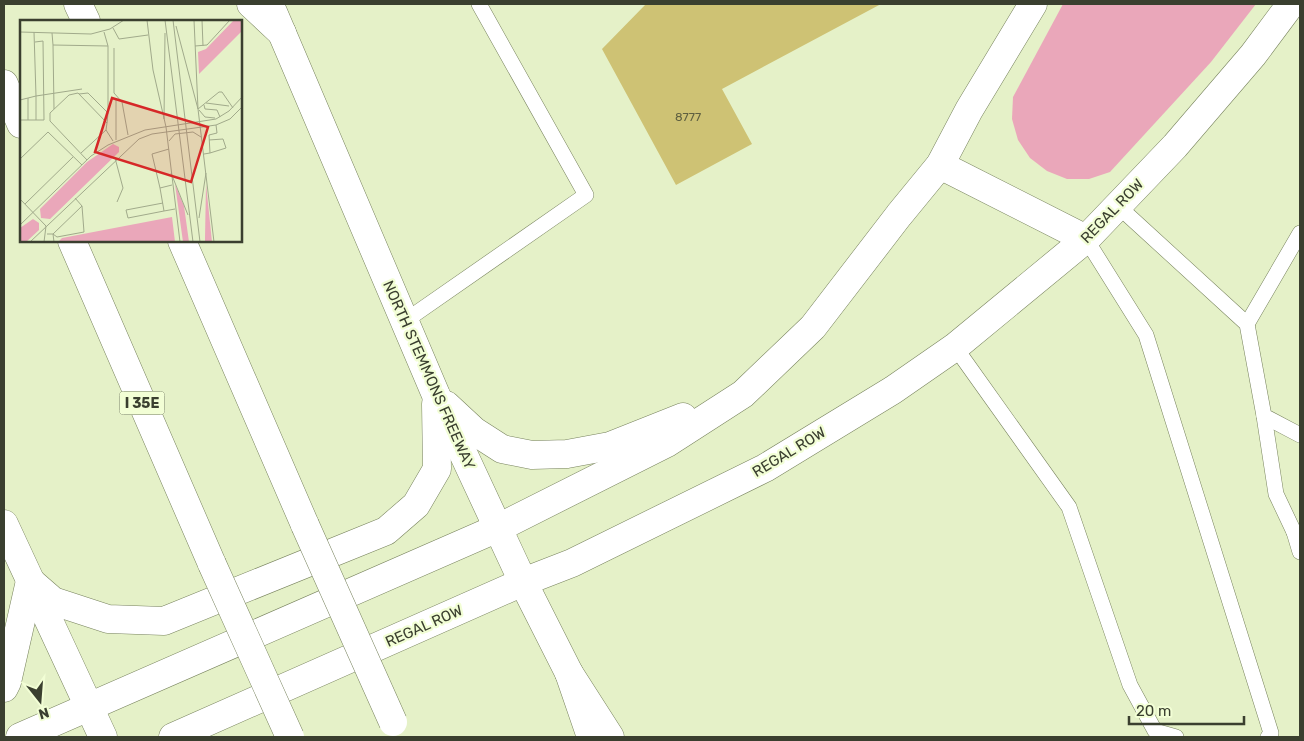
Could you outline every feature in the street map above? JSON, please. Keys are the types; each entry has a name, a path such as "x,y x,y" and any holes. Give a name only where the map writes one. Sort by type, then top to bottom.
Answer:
{"main road":[{"path":"78,4 86,20"},
{"path":"251,4 282,33"},
{"name":"NORTH STEMMONS FREEWAY","path":"269,4 436,395 523,582 569,674 610,737"},
{"path":"20,737 498,528 667,443 743,394 812,327 899,214 940,165 969,110 1032,4"},
{"name":"REGAL ROW","path":"173,737 523,582 580,559 765,468 893,390 955,347 1086,239 1175,146 1253,55 1292,4"},
{"path":"4,84 20,122"},
{"path":"940,165 1086,239"},
{"name":"I 35E","path":"72,242 212,564 290,737"},
{"path":"182,242 305,525 397,730"},
{"path":"436,395 474,431 502,449 532,455 567,454 610,446 743,394"},
{"path":"30,581 53,601 108,619 164,621 386,531 416,505 437,469 436,395"},
{"path":"4,524 103,737"},
{"path":"4,688 30,581"},
{"path":"569,674 591,737"}],"lane":[{"path":"404,321 586,195 479,4"},
{"path":"1118,206 1247,324 1276,494 1297,534 1300,552"},
{"path":"1247,324 1300,233"},
{"path":"1086,239 1146,335 1271,733 1268,737"},
{"path":"955,347 1069,507 1130,685 1155,731 1176,737"},
{"path":"1264,416 1300,436"}],"shaded area":[{"path":"1063,4 1256,4 1211,62 1110,172 1089,179 1067,179 1047,171 1030,158 1018,140 1012,119 1013,97"}],"building":[{"path":"646,4 881,4 722,89 752,144 676,185 602,49"}]}
